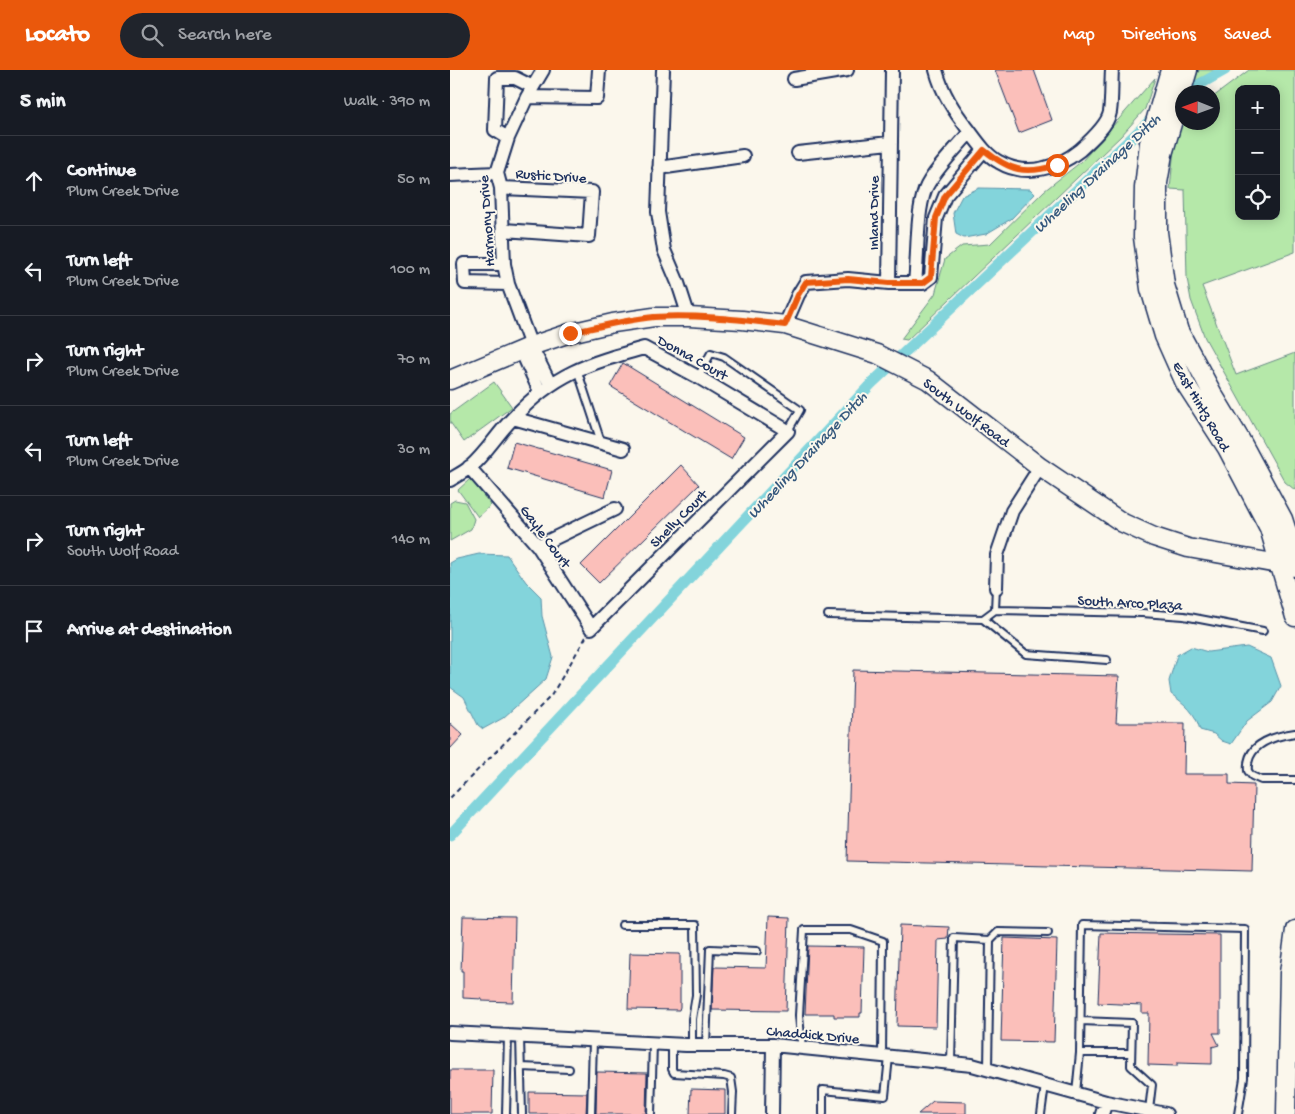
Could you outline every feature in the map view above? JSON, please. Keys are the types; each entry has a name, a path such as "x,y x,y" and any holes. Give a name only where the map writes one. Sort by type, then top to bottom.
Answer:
{"main road":[{"name":"East Hintz Road","path":"1156,149 1170,70"},
{"name":"East Hintz Road","path":"1188,70 1156,149 1144,188 1143,237 1150,290 1164,336 1185,383 1226,448 1290,563 1295,618"},
{"name":"South Wolf Road","path":"450,380 526,348 570,333 612,323 654,317 689,317 785,325 877,354 928,380 1040,467 1123,523 1154,538 1188,548 1290,563"},
{"path":"1286,1114 1290,973 1295,930"}],"street":[{"name":"Harmony Drive","path":"543,70 508,138 497,173 504,230 504,264 508,284 526,348 545,388"},
{"path":"508,138 496,130 497,78 515,78 530,92 597,98 599,70"},
{"path":"663,70 658,212 664,250 678,283 689,317"},
{"path":"794,78 847,70"},
{"name":"Inland Drive","path":"889,283 892,70"},
{"path":"936,70 940,86 952,109 984,150 999,162 1017,170 1038,170 1057,165 1076,153 1094,138 1110,114 1112,70"},
{"path":"919,283 920,212 925,189 941,166 970,132"},
{"path":"798,153 890,143"},
{"path":"785,325 806,282 848,279 889,283 919,283 931,277 936,218 945,196 984,150"},
{"path":"659,168 743,156"},
{"path":"450,175 497,173"},
{"name":"Rustic Drive","path":"500,188 592,192 589,236 504,230"},
{"path":"504,264 464,264 465,283 508,284"},
{"name":"Donna Court","path":"450,480 470,467 513,418 545,388 577,369 644,348 698,377 788,431"},
{"path":"513,418 624,449"},
{"name":"Shelly Court","path":"590,628 788,431"},
{"name":"Gayle Court","path":"470,467 538,546 590,628"},
{"path":"996,588 997,555 1012,511 1040,467"},
{"path":"538,546 615,509"},
{"name":"Chaddick Drive","path":"450,1033 692,1045 773,1045 972,1065 1076,1093 1104,1108 1150,1110 1166,1114"},
{"path":"772,1114 773,1045"}],"lane":[{"path":"698,377 712,353 724,358 800,410 788,431"},
{"path":"577,369 601,443"},
{"path":"983,619 995,610 996,588"},
{"name":"South Arco Plaza","path":"995,610 1142,613 1184,616 1263,631"},
{"path":"828,615 983,619 1026,654 1107,660"},
{"path":"1295,732 1277,736 1260,745 1252,751 1247,763 1248,771 1261,780 1295,780"},
{"path":"622,925 695,925 696,995 692,1019 692,1045"},
{"path":"1076,1093 1080,1052 1082,925 1245,929 1244,1078 1238,1114"},
{"path":"802,1048 799,1015 804,930 851,930 883,941 886,1057 885,1096 823,1090 822,1114"},
{"path":"988,1069 990,940 998,932 1048,933"},
{"path":"951,1063 954,938 990,940"},
{"path":"706,1045 710,949 757,951"},
{"path":"1080,1021 1132,1023 1131,1066 1152,1084 1150,1110"},
{"path":"514,1036 521,1066 522,1114"},
{"path":"506,1114 514,1036"},
{"path":"591,1114 592,1040"},
{"path":"651,1114 653,1043"},
{"path":"672,1044 672,1069 674,1073 731,1078 733,1092 732,1114"},
{"path":"1080,1052 1131,1053"},
{"path":"521,1066 569,1069"},
{"path":"1041,1114 1046,1085"}],"path":[{"path":"450,798 551,696 590,628"}],"green space":[{"path":"1199,70 1218,70 1193,82"},
{"path":"1249,70 1295,70 1295,252 1202,286 1236,375 1295,353 1295,490 1285,482 1205,338 1191,300 1187,278 1185,190 1170,189 1177,130 1220,130 1220,92"},
{"path":"1155,78 1145,109 1121,136 907,340 901,339 935,294 945,259 962,246 990,244 1044,191 1082,161"},
{"path":"494,382 512,407 464,442 450,422 450,414"},
{"path":"470,479 491,505 478,517 458,490"},
{"path":"455,500 465,502 474,519 471,529 450,541 450,503"}],"water":[{"path":"979,188 1030,189 1035,194 1011,219 986,234 964,238 956,234 953,213 962,196"},
{"path":"479,554 507,555 526,582 541,597 542,616 553,657 546,679 503,718 483,729 478,725 464,697 450,687 450,563 457,559"},
{"path":"1191,647 1208,652 1247,647 1271,658 1281,686 1272,702 1247,721 1231,744 1222,741 1214,734 1200,730 1196,719 1189,709 1171,694 1169,681 1177,655"}],"building":[{"path":"995,70 1034,70 1052,120 1019,133"},
{"path":"623,363 744,437 731,459 610,386"},
{"path":"514,442 612,470 605,497 507,468"},
{"path":"681,465 699,485 599,583 581,565"},
{"path":"853,670 1119,676 1116,723 1185,723 1184,774 1229,774 1229,784 1254,785 1252,871 847,861"},
{"path":"450,723 463,735 450,749"},
{"path":"463,917 515,918 513,1002 463,998 463,971 461,971"},
{"path":"768,917 789,918 786,1011 712,1010 714,967 766,968"},
{"path":"900,925 949,927 948,939 938,940 936,1027 897,1026"},
{"path":"1101,933 1220,935 1220,1033 1213,1033 1219,1045 1212,1047 1212,1064 1177,1063 1177,1066 1148,1065 1149,1013 1142,1013 1142,1005 1098,1003"},
{"path":"1004,938 1057,940 1054,1042 1001,1041"},
{"path":"808,946 864,947 862,1013 860,1013 860,1017 834,1017 834,1014 805,1014"},
{"path":"630,953 680,954 679,1010 628,1009"},
{"path":"450,1070 493,1070 492,1114 450,1114"},
{"path":"597,1072 647,1073 646,1114 596,1114"},
{"path":"691,1089 725,1090 725,1114 690,1114"},
{"path":"529,1092 587,1093 586,1114 529,1114"},
{"path":"933,1101 966,1102 966,1114 918,1114"}],"waterway":[{"name":"Wheeling Drainage Ditch","path":"1198,85 1225,70"},
{"name":"Wheeling Drainage Ditch","path":"450,835 871,384 1155,116"}],"route":[{"path":"570,333 612,323 654,317 742,320 785,325 806,282 848,279 889,283 923,283 931,277 936,218 945,196 984,150 999,162 1017,170 1038,170 1057,165"}]}
